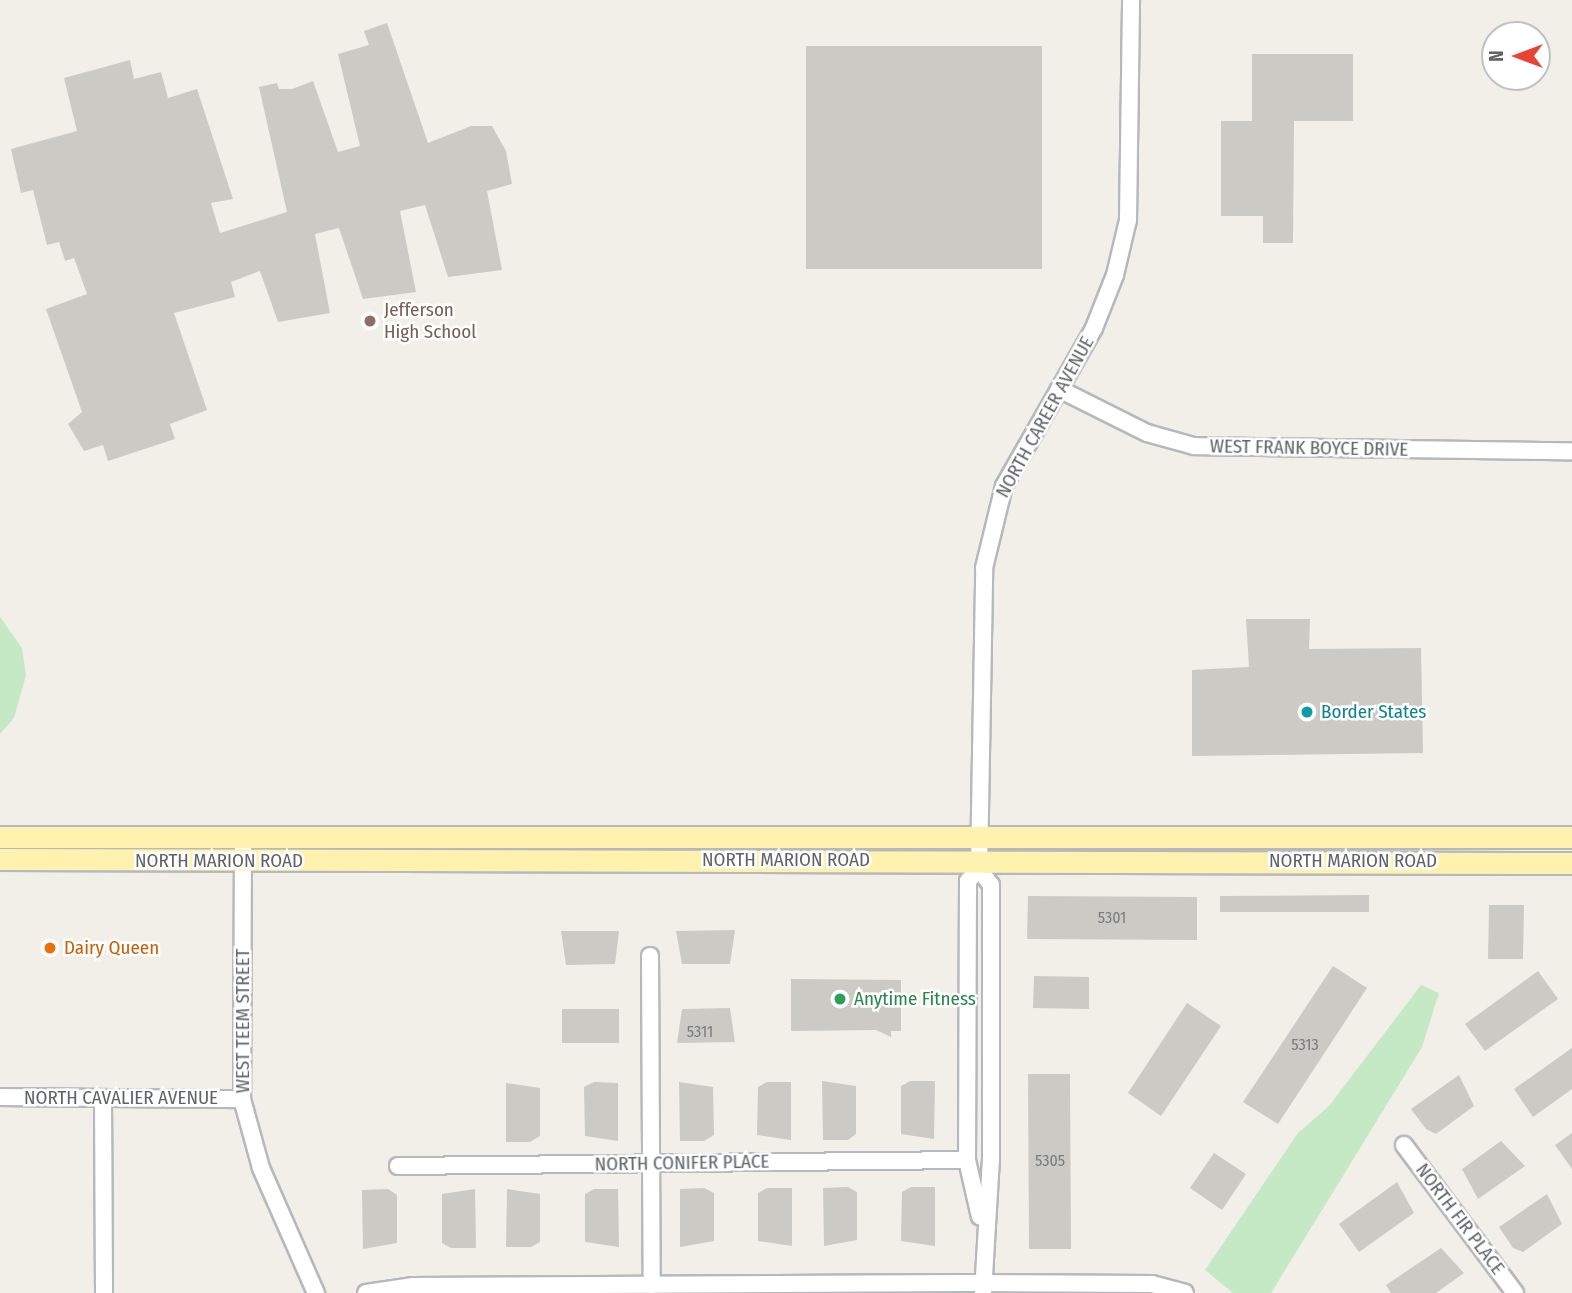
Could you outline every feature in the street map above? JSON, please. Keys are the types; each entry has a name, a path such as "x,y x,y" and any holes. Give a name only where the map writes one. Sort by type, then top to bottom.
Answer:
{"main road":[{"name":"NORTH MARION ROAD","path":"0,837 243,837 979,856 1572,863"},
{"name":"NORTH MARION ROAD","path":"0,859 243,861 979,856 1572,837"}],"street":[{"name":"NORTH CAREER AVENUE","path":"979,856 989,527 1004,486 1094,328 1128,220 1130,0"},
{"name":"WEST FRANK BOYCE DRIVE","path":"1059,390 1147,433 1194,446 1572,451"},
{"name":"WEST TEEM STREET","path":"243,837 242,1098 261,1168 316,1293"},
{"path":"979,856 968,881 967,1160 982,1229"},
{"path":"979,856 991,885 991,1160 982,1229 983,1288"},
{"path":"650,956 652,1285"},
{"name":"NORTH CAVALIER AVENUE","path":"0,1097 242,1098"},
{"path":"103,1098 104,1293"},
{"name":"NORTH FIR PLACE","path":"1404,1144 1515,1293"},
{"name":"NORTH CONIFER PLACE","path":"398,1166 967,1160"},
{"path":"366,1293 652,1285 983,1288 1152,1284 1185,1293"}],"green space":[{"path":"0,617 22,648 26,675 14,718 0,734"},
{"path":"1421,985 1439,993 1422,1047 1271,1293 1233,1293 1205,1270 1298,1133 1329,1106"}],"building":[{"path":"387,23 428,143 471,126 492,126 506,151 512,184 487,191 502,270 448,277 425,205 400,211 416,292 363,299 339,228 315,234 330,313 278,322 260,271 231,282 235,297 174,313 207,410 170,424 175,439 108,461 103,445 84,451 68,424 82,412 46,309 87,294 74,258 65,261 59,242 47,245 33,190 21,193 11,149 77,131 64,78 130,60 134,79 161,72 168,98 197,89 233,199 211,203 220,233 287,212 259,87 277,83 279,89 292,89 313,81 338,152 360,146 338,54 369,45 364,31"},
{"path":"806,46 1042,46 1042,269 806,269"},
{"path":"1252,54 1353,54 1353,121 1294,121 1293,243 1263,243 1263,216 1221,216 1221,121 1252,121"},
{"name":"Border States","path":"1246,619 1310,619 1309,649 1421,648 1423,753 1192,756 1192,670 1249,667"},
{"path":"1369,895 1369,912 1220,912 1220,896"},
{"path":"1028,896 1197,897 1197,940 1027,939"},
{"path":"1489,905 1524,905 1523,959 1488,959"},
{"path":"735,930 730,964 682,964 676,931"},
{"path":"561,931 619,931 615,964 566,965"},
{"path":"1333,966 1367,988 1278,1124 1243,1102"},
{"path":"1538,971 1558,999 1485,1051 1465,1024"},
{"path":"1034,976 1089,977 1089,1009 1033,1008"},
{"path":"791,979 901,980 901,1031 891,1031 891,1037 876,1030 791,1031"},
{"path":"1187,1003 1221,1026 1161,1116 1128,1093"},
{"path":"730,1008 735,1042 677,1043 682,1009"},
{"path":"562,1009 619,1009 619,1043 562,1043"},
{"path":"1572,1048 1572,1089 1533,1117 1514,1089"},
{"path":"1028,1074 1070,1074 1071,1249 1029,1249"},
{"path":"1459,1075 1474,1106 1436,1134 1426,1129 1411,1109"},
{"path":"822,1081 856,1086 856,1134 848,1140 823,1140"},
{"path":"910,1081 935,1081 934,1139 901,1134 901,1086"},
{"path":"594,1082 618,1083 618,1141 585,1136 584,1087"},
{"path":"679,1082 713,1087 714,1135 704,1141 680,1141"},
{"path":"767,1082 791,1082 791,1140 757,1135 758,1087"},
{"path":"506,1083 540,1088 540,1136 530,1142 506,1142"},
{"path":"1572,1133 1572,1169 1555,1145"},
{"path":"1501,1141 1525,1166 1478,1199 1462,1169"},
{"path":"1214,1153 1246,1174 1222,1210 1190,1188"},
{"path":"1397,1182 1414,1213 1359,1252 1339,1224"},
{"path":"848,1187 857,1192 857,1240 824,1246 823,1188"},
{"path":"911,1187 935,1187 935,1246 901,1241 902,1192"},
{"path":"704,1188 714,1193 714,1241 680,1247 680,1189"},
{"path":"767,1188 792,1188 792,1246 758,1241 758,1193"},
{"path":"388,1189 397,1195 397,1243 363,1249 362,1190"},
{"path":"475,1189 476,1248 451,1248 442,1243 442,1194"},
{"path":"507,1189 540,1194 540,1242 531,1247 506,1247"},
{"path":"594,1189 618,1189 619,1247 585,1242 585,1194"},
{"path":"1547,1194 1562,1224 1523,1252 1513,1248 1499,1227"},
{"path":"1441,1248 1464,1273 1436,1293 1391,1293 1386,1285"}],"place":[{"name":"Jefferson High School","path":"370,321"},
{"name":"Border States","path":"1307,712"},
{"name":"Dairy Queen","path":"50,948"},
{"name":"Anytime Fitness","path":"840,999"}]}
